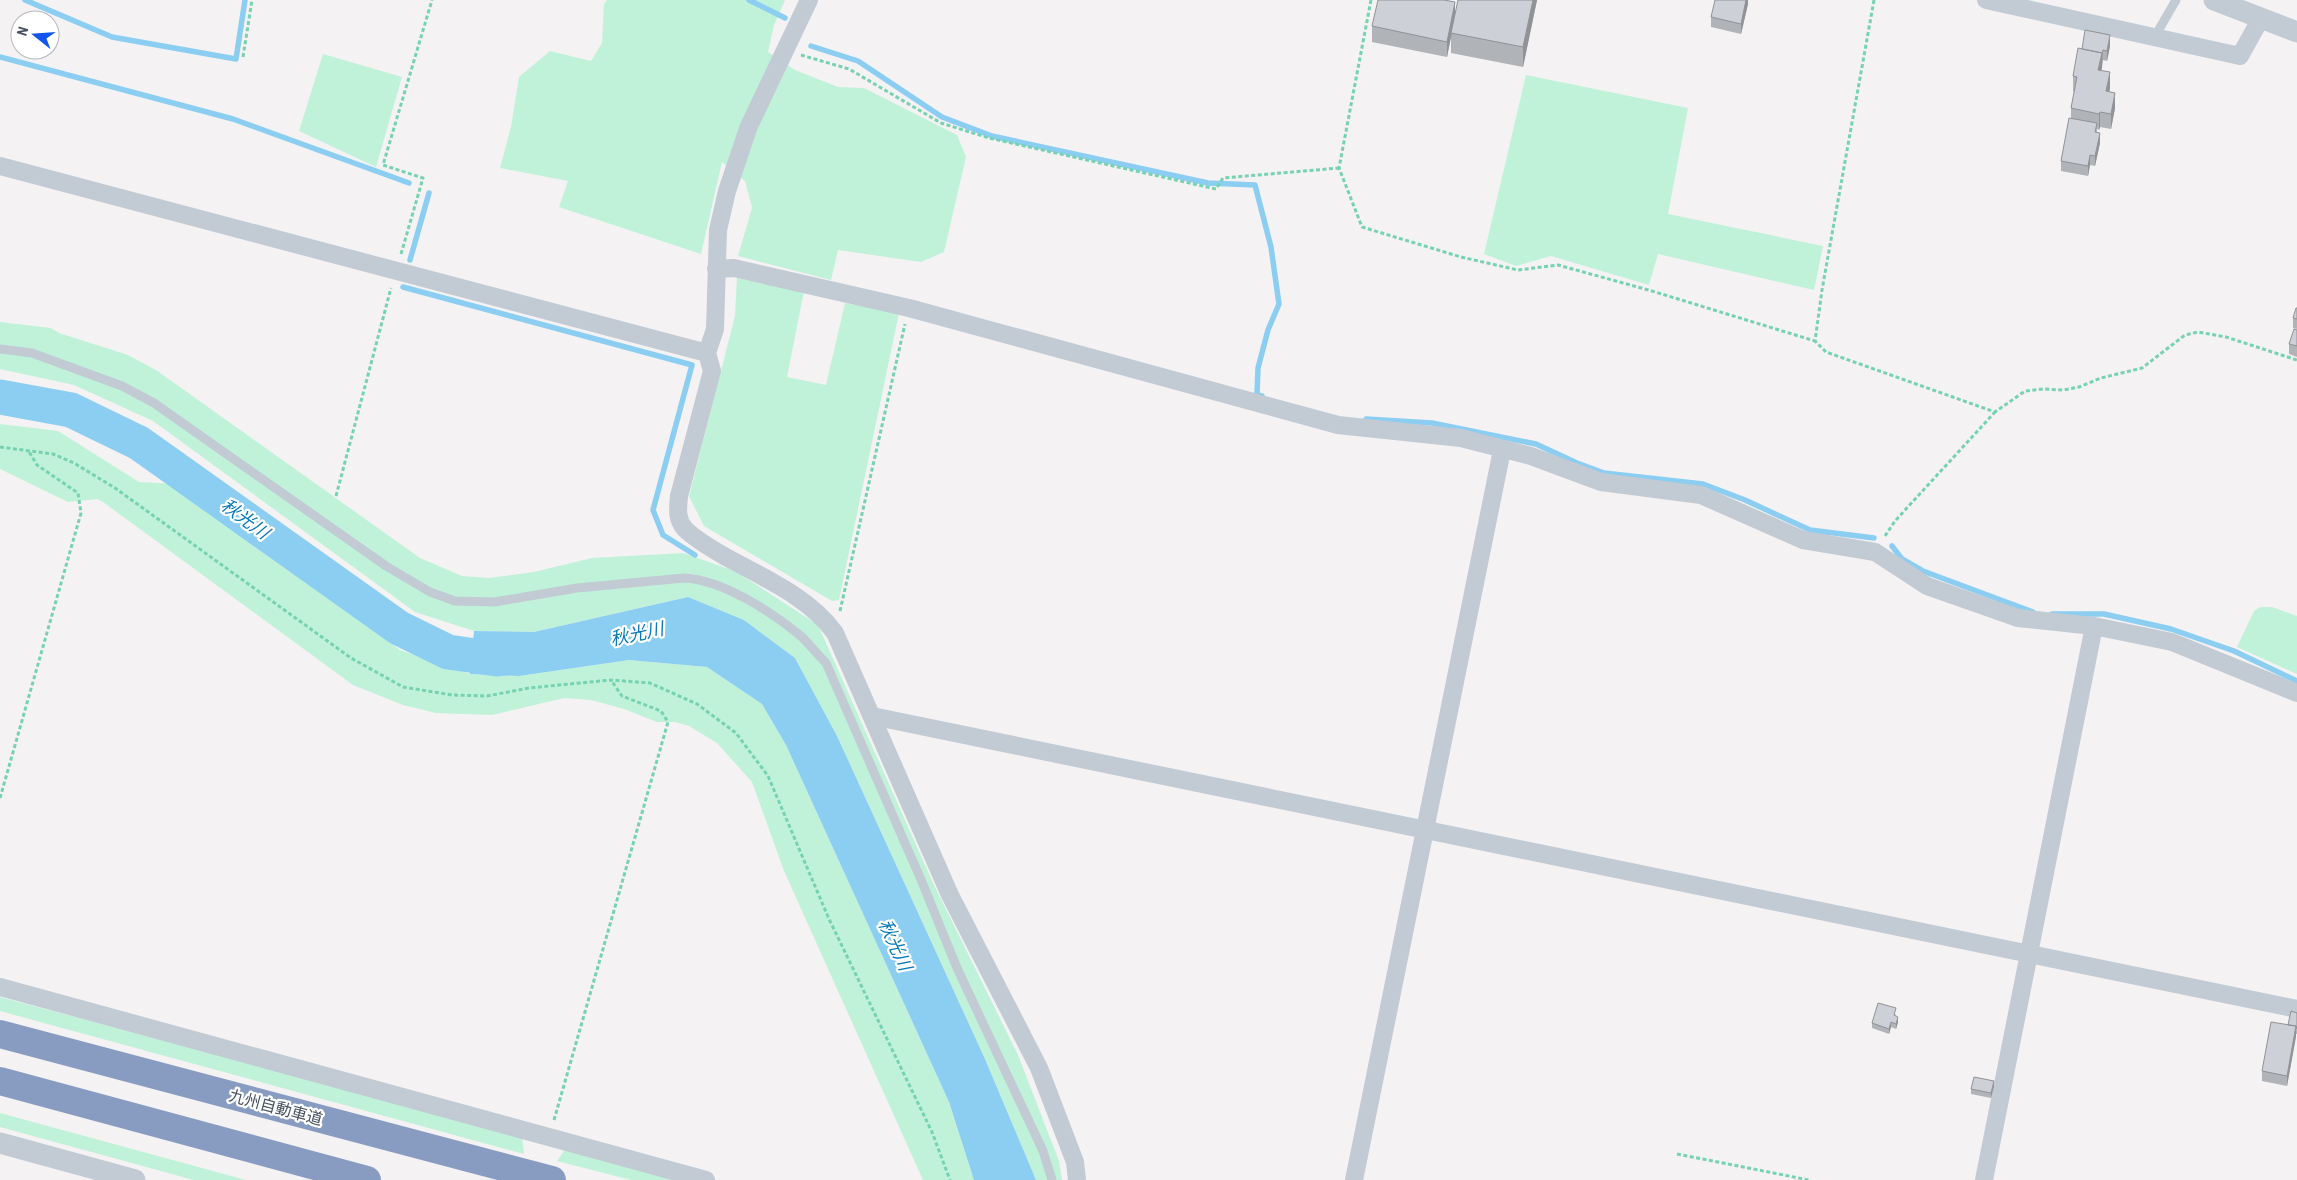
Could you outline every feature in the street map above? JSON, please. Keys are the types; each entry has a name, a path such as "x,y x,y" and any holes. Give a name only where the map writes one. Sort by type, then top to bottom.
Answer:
{"highway":[{"name":"九州自動車道","path":"0,1034 552,1180"},
{"path":"0,1081 367,1180"}],"street":[{"path":"809,0 749,126 728,191 718,230 715,329 706,353 712,371 679,496 678,516 685,528 709,547 798,597 826,622 835,634 950,894 1039,1068 1075,1162 1077,1180"},
{"path":"1986,0 2240,56 2261,18"},
{"path":"2214,0 2297,32"},
{"path":"0,166 706,353"},
{"path":"716,269 734,268 908,308 1338,425 1461,438 1531,456 1601,482 1701,495 1803,540 1875,552 1926,586 2018,618 2094,626 2172,642 2297,693"},
{"path":"1354,1180 1502,450"},
{"path":"1984,1180 2094,626"},
{"path":"872,716 1148,774 2029,952 2297,1009"},
{"path":"0,987 706,1180"},
{"path":"0,1143 135,1180"}],"lane":[{"path":"2154,38 2176,0"},
{"path":"0,349 32,353 122,386 154,403 386,566 430,592 455,601 494,602 577,588 684,578 702,579 753,603 802,638 826,663 918,873 957,968 1043,1151 1052,1180"}],"path":[{"path":"244,57 252,0"},
{"path":"336,496 396,271 423,178 383,165 432,0"},
{"path":"1371,0 1339,168 1362,227 1461,257 1518,270 1558,265 1652,291 1815,342 1826,352 1995,412"},
{"path":"1815,342 1822,290 1874,0"},
{"path":"784,50 849,69 941,123 989,138 1216,189 1223,178 1339,168"},
{"path":"835,634 908,308"},
{"path":"1875,552 1894,521 1995,412 2025,392 2043,389 2071,389 2101,378 2142,368 2185,335 2198,332 2226,337 2297,360"},
{"path":"0,447 53,454 74,463 115,488 351,658 403,687 452,695 487,696 529,688 611,680 650,683 697,704 736,733 768,776 829,919 932,1132 950,1180"},
{"path":"0,798 81,513 78,493 37,465 28,450"},
{"path":"549,1138 668,722 661,711 622,696 611,680"},
{"path":"1677,1154 1809,1180"}],"green space":[{"path":"607,0 785,0 774,25 768,52 795,70 838,87 864,88 957,135 966,157 944,252 921,262 838,250 831,280 738,256 752,208 745,181 722,162 701,254 559,207 568,181 500,168 511,127 519,77 550,51 591,61 602,43 604,4"},
{"path":"323,54 402,77 376,167 299,131"},
{"path":"1526,75 1688,108 1668,214 1823,246 1814,290 1658,254 1649,285 1551,256 1516,266 1484,254"},
{"path":"737,278 804,291 787,377 826,385 845,303 899,313 839,600 832,601 704,526 689,496 735,316"},
{"path":"0,322 51,328 59,333 128,355 156,370 420,558 462,576 489,578 534,572 592,558 683,553 735,571 818,625 934,885 1018,1055 1059,1161 1062,1180 1036,1180 985,1059 837,736 795,658 744,620 688,597 534,632 474,631 415,612 153,421 74,385 0,369"},
{"path":"0,424 58,431 139,482 175,484 400,650 470,674 519,676 629,660 707,667 762,704 786,745 949,1102 974,1180 923,1180 784,871 752,782 717,743 689,726 675,722 657,722 624,709 591,700 564,698 492,715 436,713 403,705 353,685 103,502 97,499 68,502 0,469"},
{"path":"2260,607 2272,607 2297,616 2297,674 2237,647 2254,611"},
{"path":"0,997 522,1136 524,1154 0,1011"},
{"path":"0,1113 246,1180 194,1180 0,1127"},
{"path":"566,1148 685,1180 631,1180 557,1161"}],"water":[{"path":"688,597 744,620 795,658 837,736 985,1059 1036,1180 974,1180 949,1102 786,745 762,704 707,667 629,660 519,676 470,674 474,631 534,632"}],"building":[{"path":"1378,0 1444,0 1455,2 1447,42 1372,26"},
{"path":"1458,0 1533,0 1523,47 1451,33"},
{"path":"1715,0 1746,0 1741,24 1711,17"},
{"path":"2085,30 2110,35 2107,51 2103,50 2102,53 2082,49"},
{"path":"2078,48 2102,53 2098,70 2110,72 2106,91 2115,93 2111,114 2100,112 2099,114 2071,108 2077,77 2073,76"},
{"path":"2069,118 2097,123 2095,132 2100,133 2095,156 2090,155 2088,166 2061,161"},
{"path":"2297,308 2297,319 2293,318"},
{"path":"2294,329 2297,330 2297,346 2289,344"},
{"path":"1878,1003 1896,1008 1894,1015 1898,1017 1896,1024 1891,1022 1889,1029 1872,1023"},
{"path":"2291,1011 2297,1013 2297,1029 2296,1026 2288,1025"},
{"path":"2271,1022 2296,1026 2287,1076 2262,1071"},
{"path":"1974,1077 1994,1081 1991,1093 1971,1089"}],"waterway":[{"path":"25,0 112,37 236,59 245,0"},
{"path":"749,0 785,18"},
{"path":"811,46 858,61 942,117 992,136 1208,183 1255,185 1271,247 1279,304 1268,330 1258,368 1257,395 1262,396"},
{"path":"0,57 233,119 409,183"},
{"path":"410,260 429,193"},
{"path":"403,287 692,365 653,510 663,535 695,555"},
{"name":"秋光川","path":"0,397 71,410 139,443 399,628 448,652 497,659 520,656"},
{"path":"1366,419 1432,423 1536,444 1604,473 1703,484 1745,500 1810,530 1874,538"},
{"path":"1892,546 1902,559 1923,571 2033,612"},
{"path":"2052,614 2104,614 2171,629 2234,651 2297,681"}]}
